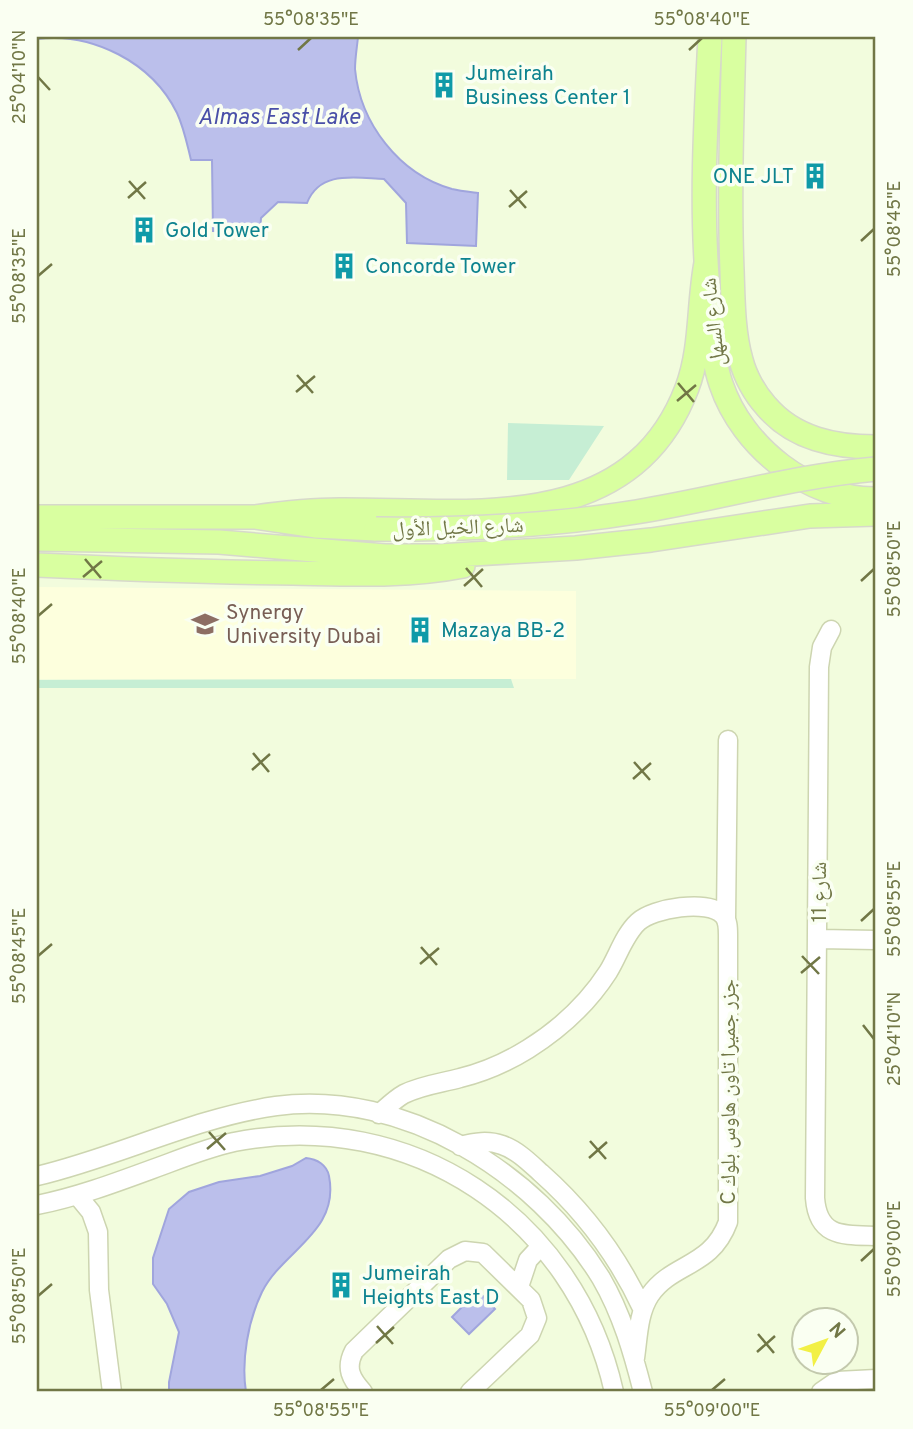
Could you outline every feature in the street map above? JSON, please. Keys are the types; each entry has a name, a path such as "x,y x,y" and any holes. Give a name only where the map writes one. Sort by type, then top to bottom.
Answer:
{"main road":[{"name":"شارع السهل","path":"710,37 705,134 706,263 716,366 726,396 741,424 769,456 804,479 846,497 876,499"},
{"path":"734,37 731,225 736,334 741,360 751,384 766,407 786,424 809,437 834,445 876,447"},
{"name":"شارع السهل","path":"255,517 335,509 458,512 526,508 561,502 593,489 634,463 657,439 686,391 697,353 706,263"},
{"name":"شارع الخيل الأول","path":"37,517 255,517 315,526 376,529 481,528 584,519 686,503 795,479 876,469"},
{"name":"شارع الخيل الأول","path":"37,539 219,542 385,556 501,554 651,540 810,516 876,514"},
{"path":"37,565 168,572 389,575 427,573 465,566 501,554"}],"street":[{"name":"شارع 11","path":"831,630 822,648 819,667 815,1198 817,1212 825,1225 837,1233 876,1236"},
{"name":"C جزر جميرا تاون هاوس بلوك","path":"635,1358 643,1310 650,1296 660,1284 712,1250 722,1237 727,1222 728,740"},
{"path":"379,1114 405,1094 495,1067 554,1031 592,994 631,930 646,916 667,908 710,907 726,920"},
{"path":"819,939 876,940"},
{"path":"37,1176 118,1153 195,1124 278,1106 298,1104 342,1108 379,1114 425,1129 460,1146 519,1183 550,1212 578,1244 615,1305 635,1358 643,1392"},
{"path":"182,1158 193,1144 195,1124"},
{"path":"37,1205 108,1186 232,1142 285,1135 338,1137 396,1149 447,1170 494,1200 538,1242 562,1272 584,1309 605,1359 614,1392"},
{"path":"460,1146 475,1142 505,1146 518,1153 547,1178 575,1205 607,1244 643,1310"},
{"path":"108,1186 98,1232 99,1290 112,1392"},
{"path":"77,1195 91,1212 98,1232"},
{"path":"519,1287 528,1260 546,1233 559,1236 601,1280"},
{"path":"363,1392 351,1376 349,1368 354,1351 449,1259 456,1254 474,1251 483,1253 519,1287 536,1308 537,1318 530,1335 470,1392"},
{"path":"501,1269 528,1260"},
{"path":"821,1392 836,1381 876,1379"}],"shaded area":[{"path":"37,37 876,37 876,1392 37,1392"},
{"path":"508,423 604,426 569,480 507,480"},
{"path":"37,587 576,591 576,679 37,679"},
{"path":"511,679 514,688 37,688 37,680"}],"water":[{"name":"Almas East Lake","path":"37,37 358,37 355,69 358,89 374,127 399,159 415,172 452,189 478,193 476,246 407,243 406,203 384,179 339,178 320,185 307,203 278,202 261,218 260,232 213,231 212,160 191,160 177,113 152,79 136,65 99,46 79,40"},
{"path":"306,1158 321,1163 328,1172 330,1195 326,1212 308,1239 271,1277 262,1292 247,1341 244,1367 246,1392 169,1392 179,1332 167,1304 153,1284 153,1258 169,1209 189,1192 219,1182 260,1176 292,1166"},
{"path":"478,1291 495,1309 469,1334 452,1317"}],"place":[{"name":"Jumeirah Business Center 1","path":"444,85"},
{"name":"ONE JLT","path":"815,176"},
{"name":"Gold Tower","path":"144,230"},
{"name":"Concorde Tower","path":"344,266"},
{"name":"Synergy University Dubai","path":"205,624"},
{"name":"Mazaya BB-2","path":"420,630"},
{"name":"Jumeirah Heights East D","path":"341,1285"}]}
